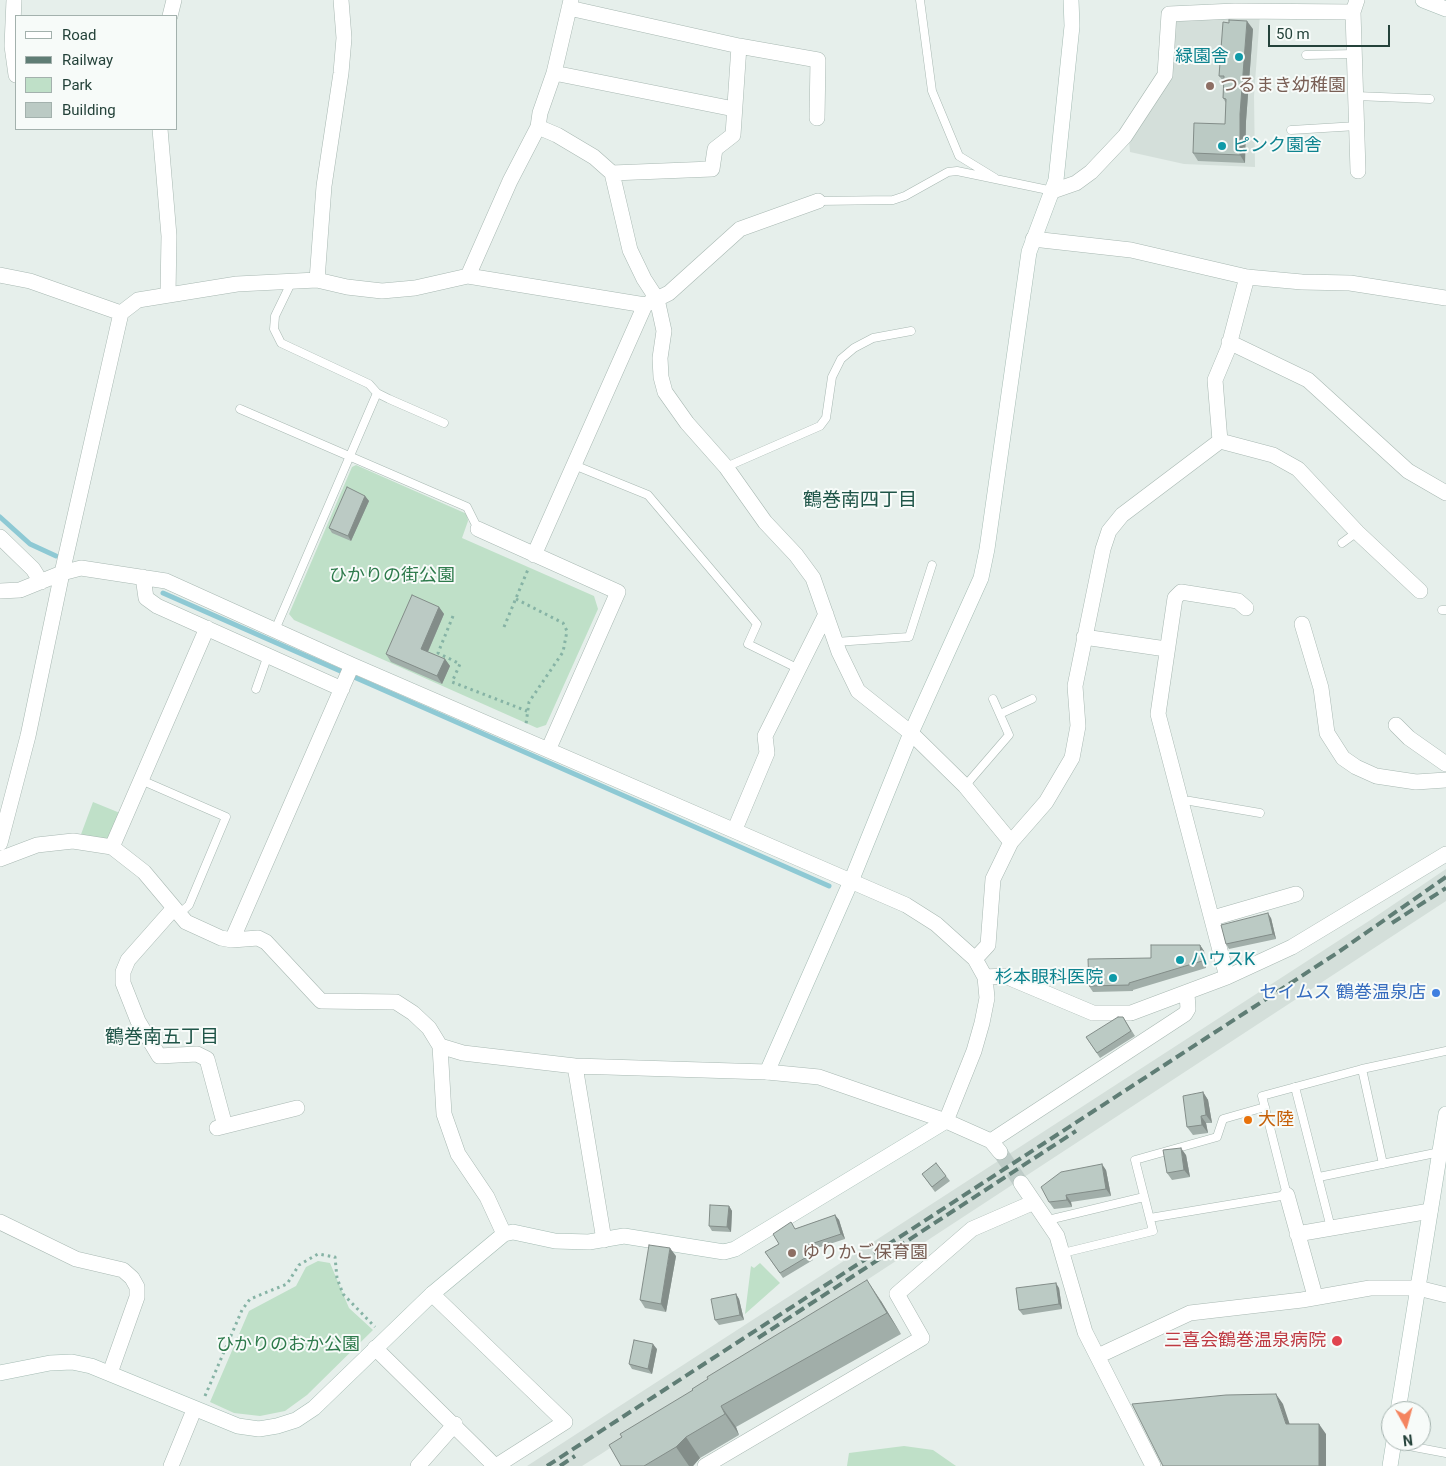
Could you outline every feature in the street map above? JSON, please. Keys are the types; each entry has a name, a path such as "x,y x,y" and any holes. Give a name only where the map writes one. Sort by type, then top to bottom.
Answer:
{"street":[{"path":"14,0 12,46 15,61"},
{"path":"170,15 174,0"},
{"path":"317,280 324,186 341,73 344,38 341,0"},
{"path":"767,1072 852,879 911,733 980,578 987,549 1029,252 1053,191 1072,26 1071,0"},
{"path":"1422,0 1446,9"},
{"path":"468,276 510,181 538,127 540,113 554,73 570,4 738,46 818,60 817,118"},
{"path":"1053,191 1076,183 1091,172 1125,136 1165,76 1169,14 1355,6 1358,171"},
{"path":"612,173 712,169 715,149 733,135 738,46"},
{"path":"554,73 734,110"},
{"path":"538,127 557,135 594,157 612,173 630,250 644,279 651,302 664,331 660,358 661,376 665,392 687,423 726,466 765,522 796,555 813,578 835,642 858,692 911,733 965,786 1011,842"},
{"path":"160,130 169,236 168,294"},
{"path":"0,842 28,736 62,572 121,313 138,300 236,284 317,280 347,287 382,291 415,288 468,276 651,302 669,293 740,229 818,202"},
{"path":"1033,239 1131,250 1247,277 1302,282 1350,283 1446,298"},
{"path":"0,275 30,281 121,313"},
{"path":"1220,441 1215,380 1229,342 1247,277"},
{"path":"534,555 651,302"},
{"path":"1229,342 1308,380 1408,471 1446,493"},
{"path":"1220,441 1273,455 1298,469 1357,532 1420,591"},
{"path":"975,959 988,945 993,878 1011,842 1046,802 1072,758 1078,726 1075,686 1103,549 1109,530 1122,515 1220,441"},
{"path":"478,529 618,592 549,748"},
{"path":"0,537 33,569 41,582"},
{"path":"0,591 20,590 62,572 81,568 166,582 352,665 852,879 906,905 936,924 975,959 985,977 987,998 974,1051 946,1121 735,1249 724,1252 624,1236 604,1240 556,1241 513,1232 504,1234 432,1294 314,1408 296,1420 259,1429 238,1426 198,1406 91,1366 72,1362 50,1363 0,1373"},
{"path":"143,577 146,598 207,628 342,689"},
{"path":"1227,977 1158,714 1166,649 1175,598 1181,592 1238,601 1246,608"},
{"path":"735,829 767,753 765,736 826,614"},
{"path":"1302,624 1321,688 1327,733 1343,758 1356,767 1376,776 1416,782 1446,780"},
{"path":"112,847 207,628"},
{"path":"1084,637 1166,649"},
{"path":"232,940 352,665"},
{"path":"1396,725 1408,738 1446,764"},
{"path":"0,858 37,845 72,840 112,847 144,872 186,922 222,938 232,940 258,938 266,942 321,1001 396,1002 413,1012 429,1028 440,1046 444,1114 458,1154 487,1197 504,1234"},
{"path":"985,977 1005,976 1094,1013 1131,1013 1227,977 1292,947 1446,854"},
{"path":"1212,918 1296,894"},
{"path":"176,911 138,946 128,960 123,972 123,983 138,1022 159,1056 197,1054 207,1060 221,1127 296,1108"},
{"path":"440,1046 463,1053 575,1066 767,1072 820,1077 946,1121 995,1146 1185,1014 1188,1009 1187,993"},
{"path":"575,1066 604,1240"},
{"path":"1400,1401 1446,1114"},
{"path":"1021,1183 1032,1203 1048,1220 1062,1253 1085,1332 1153,1466"},
{"path":"1288,1194 1315,1296"},
{"path":"704,1466 922,1338 897,1294 972,1229 1032,1203"},
{"path":"1298,1234 1430,1211"},
{"path":"0,1222 76,1259 124,1270 132,1278 137,1287 137,1297 110,1373"},
{"path":"1098,1356 1190,1313 1302,1300 1315,1296 1370,1288 1418,1288 1446,1295"},
{"path":"375,1348 455,1424 492,1465 565,1422 432,1294"},
{"path":"171,1466 198,1406"},
{"path":"407,1466 418,1466 455,1424"},
{"path":"1390,1466 1392,1451"}],"lane":[{"path":"920,0 932,91 960,156 998,180"},
{"path":"1306,55 1355,54"},
{"path":"1356,96 1430,99"},
{"path":"1292,130 1357,126"},
{"path":"818,202 893,200 905,196 948,172 957,171 1053,191"},
{"path":"292,281 275,316 274,329 281,343 369,384 378,393 444,424"},
{"path":"726,466 820,426 826,418 832,378 841,359 854,348 873,338 911,331"},
{"path":"274,630 378,393"},
{"path":"240,409 467,507 478,529"},
{"path":"574,465 648,495 757,624 748,644 799,668"},
{"path":"1342,543 1357,532"},
{"path":"835,642 909,637 932,565"},
{"path":"256,689 268,655"},
{"path":"965,786 1009,735 993,699"},
{"path":"1000,714 1032,699"},
{"path":"141,780 226,817 189,905 176,911"},
{"path":"1180,801 1260,813"},
{"path":"1150,1218 1288,1194 1262,1096 1362,1069 1446,1051"},
{"path":"1362,1069 1383,1164"},
{"path":"1295,1087 1331,1228"},
{"path":"1062,1253 1153,1231 1135,1160 1217,1137 1223,1119 1265,1107"},
{"path":"1319,1177 1440,1152"},
{"path":"1048,1220 1144,1197"},
{"path":"1431,1450 1446,1453"}],"path":[{"path":"504,627 534,555"},
{"path":"516,599 563,624 567,631 563,652 535,692 527,711 524,738"},
{"path":"453,616 438,653 460,664 452,682 527,711"},
{"path":"198,1406 242,1310 250,1299 286,1284 299,1265 318,1254 335,1257 337,1278 343,1294 378,1330"}],"shaded area":[{"name":"つるまき幼稚園","path":"1260,14 1254,96 1255,167 1184,164 1130,152 1129,140 1170,77 1172,23 1179,18"},
{"path":"1446,869 1446,901 601,1454 582,1466 527,1466 1372,919"}],"green space":[{"name":"ひかりの街公園","path":"356,465 467,514 468,521 462,538 594,596 598,609 546,725 537,728 294,620 289,614 352,467"},
{"path":"93,802 120,813 110,837 102,841 80,837"},
{"name":"ひかりのおか公園","path":"318,1261 330,1263 349,1308 373,1330 307,1395 285,1411 260,1416 234,1413 210,1402 249,1311 296,1286 306,1267"},
{"path":"760,1263 780,1283 745,1314 751,1266 754,1268"},
{"path":"904,1446 933,1450 956,1466 847,1466 849,1453"}],"building":[{"path":"1229,20 1247,21 1240,114 1240,155 1193,153 1194,123 1225,124 1226,99 1223,98 1224,76 1219,76 1223,22 1229,23"},
{"path":"347,487 365,496 348,536 329,528"},
{"path":"412,595 439,607 421,649 445,659 437,676 386,654"},
{"path":"1268,913 1273,934 1226,944 1221,925"},
{"path":"1151,945 1200,945 1202,961 1129,983 1129,985 1089,986 1088,959 1151,958"},
{"path":"1118,1017 1123,1017 1131,1031 1097,1053 1086,1037"},
{"path":"1203,1092 1206,1115 1201,1116 1202,1125 1187,1127 1183,1096"},
{"path":"1181,1148 1184,1170 1167,1173 1163,1150"},
{"path":"936,1163 946,1176 932,1187 922,1174"},
{"path":"1102,1164 1106,1189 1066,1195 1067,1200 1049,1202 1041,1187 1061,1172"},
{"path":"710,1205 729,1206 727,1227 709,1226"},
{"path":"835,1215 841,1234 805,1246 810,1255 780,1273 765,1252 779,1244 773,1234 791,1222 795,1229"},
{"path":"649,1245 670,1248 661,1304 640,1300"},
{"path":"867,1280 887,1313 721,1406 725,1414 686,1437 676,1447 644,1466 621,1466 609,1445 622,1437 620,1434 693,1390 708,1379 707,1377"},
{"path":"1056,1283 1059,1304 1019,1310 1016,1288"},
{"path":"736,1294 740,1315 715,1320 711,1299"},
{"path":"634,1340 653,1344 648,1369 629,1364"},
{"path":"1276,1394 1286,1424 1319,1424 1319,1466 1163,1466 1132,1404 1226,1395"}],"waterway":[{"path":"0,517 30,544 56,556"},
{"path":"163,593 829,886"}],"tunnel":[{"path":"1000,1152 1021,1183"}],"railway":[{"path":"547,1466 1337,953 1446,877"},
{"path":"1392,923 1446,888"},
{"path":"758,1338 1076,1131"},
{"path":"560,1466 575,1456"}],"place":[{"name":"緑園舎","path":"1239,57"},
{"name":"つるまき幼稚園","path":"1210,86"},
{"name":"ピンク園舎","path":"1222,146"},
{"name":"ハウスK","path":"1180,960"},
{"name":"杉本眼科医院","path":"1113,978"},
{"name":"セイムス 鶴巻温泉店","path":"1436,993"},
{"name":"大陸","path":"1248,1120"},
{"name":"ゆりかご保育園","path":"792,1253"},
{"name":"三喜会鶴巻温泉病院","path":"1337,1341"}],"district":[{"name":"鶴巻南四丁目","path":"860,501"},
{"name":"鶴巻南五丁目","path":"162,1038"}]}
